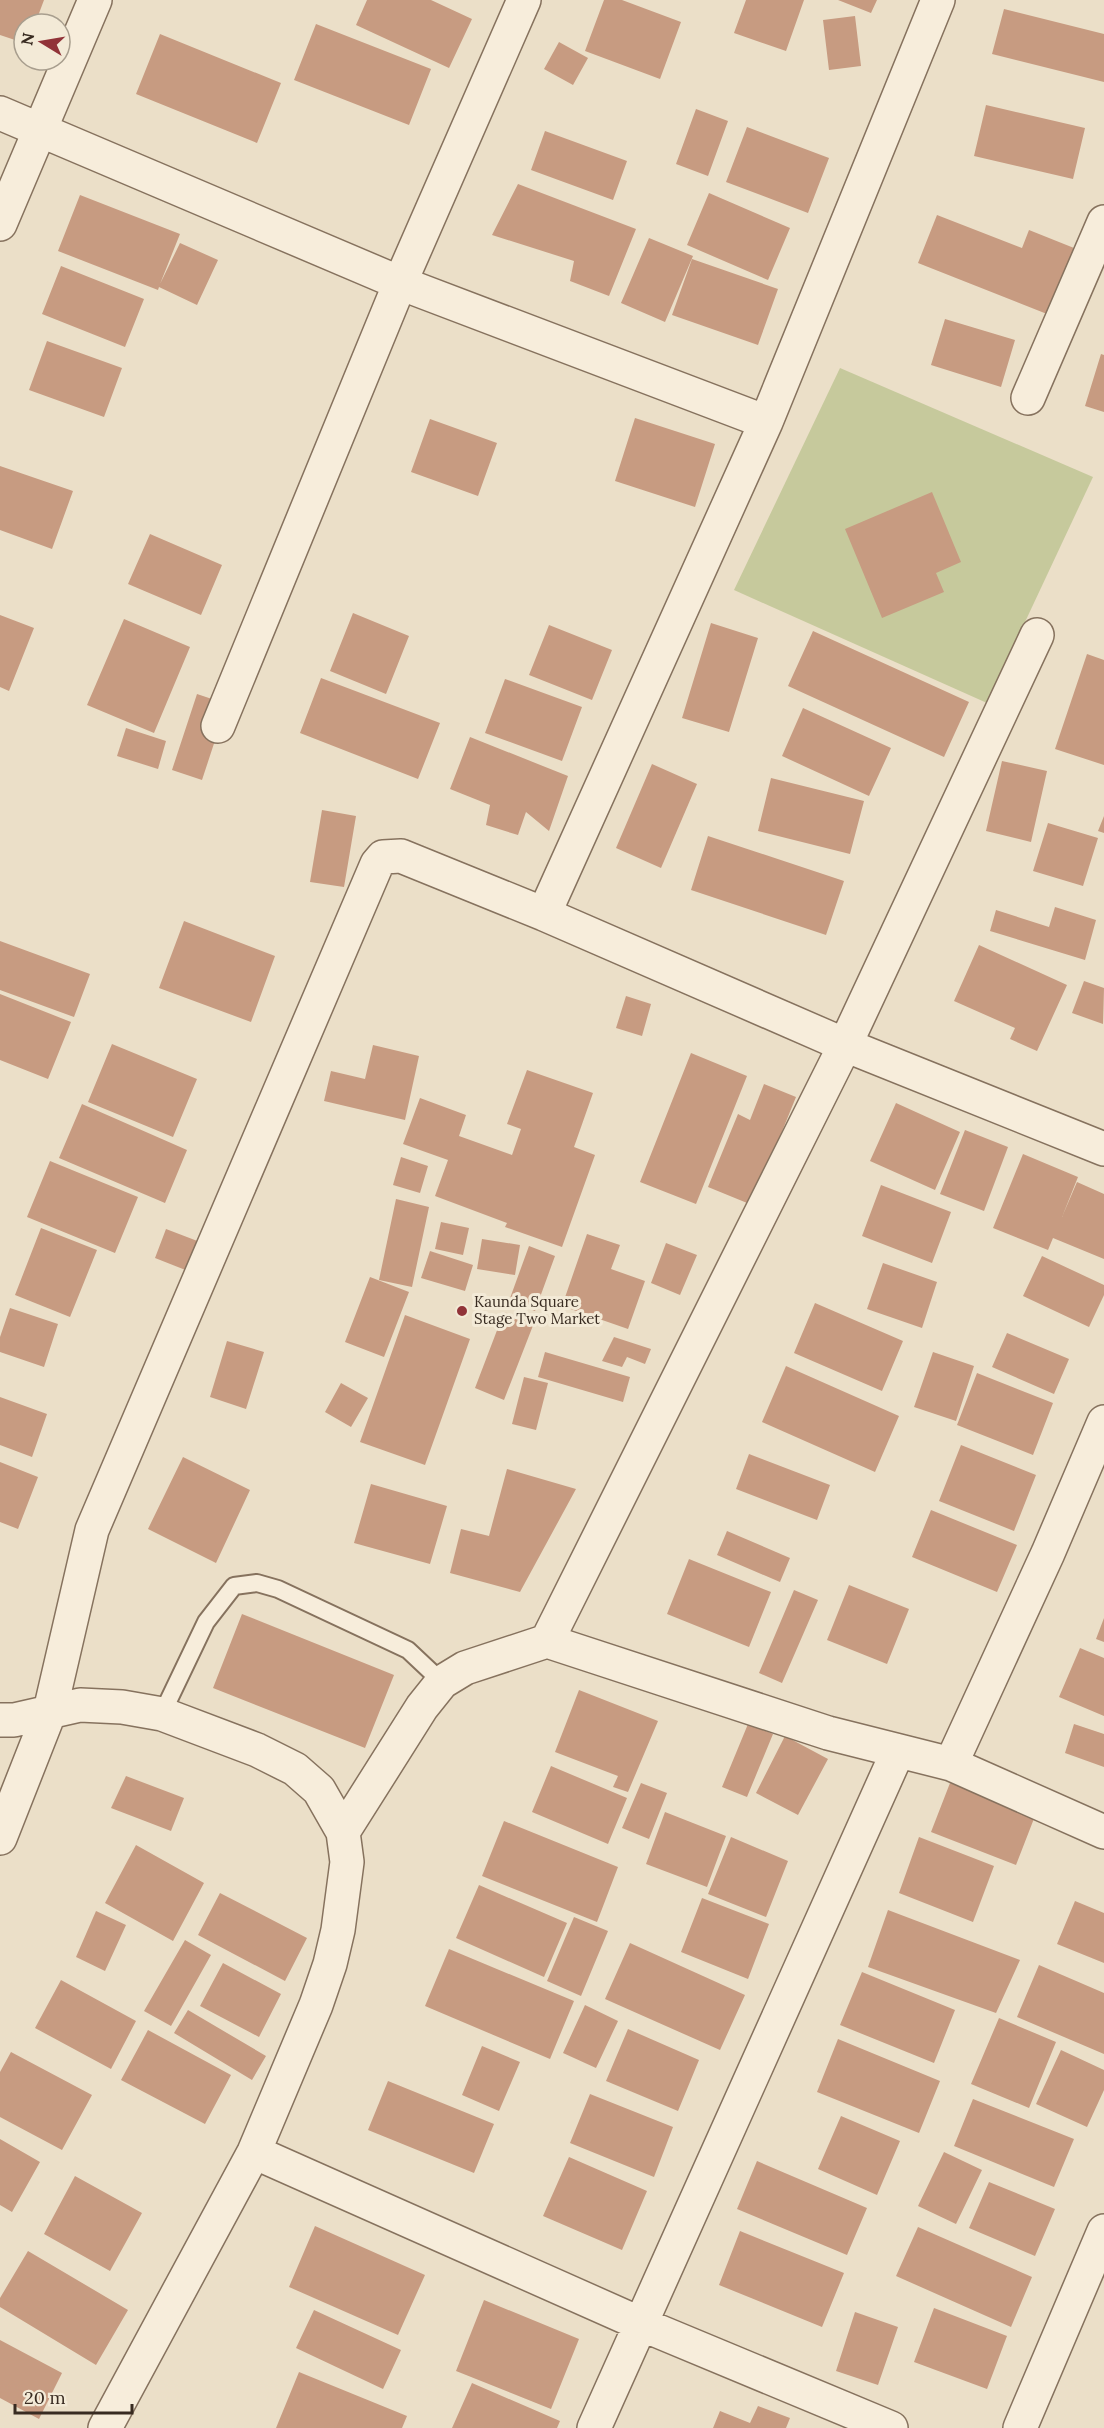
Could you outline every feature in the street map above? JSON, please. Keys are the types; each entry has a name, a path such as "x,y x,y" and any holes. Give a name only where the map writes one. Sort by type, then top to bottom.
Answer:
{"street":[{"path":"0,224 95,0"},
{"path":"218,726 400,283 524,0"},
{"path":"544,914 766,422 938,0"},
{"path":"0,113 400,283 766,422"},
{"path":"1028,398 1104,222"},
{"path":"547,1641 845,1045 1037,634"},
{"path":"0,1838 50,1711 92,1530 377,864 383,857 401,856 544,914 845,1045 1104,1149"},
{"path":"951,1764 1048,1553 1104,1422"},
{"path":"343,1832 422,1707 442,1682 465,1668 547,1641 828,1733 951,1764 1104,1832"},
{"path":"0,1720 14,1720 50,1711 91,1705 122,1707 162,1714 257,1750 295,1769 319,1790 343,1832 347,1862 338,1930 330,1964 316,2005 254,2152 105,2428"},
{"path":"594,2428 898,1751"},
{"path":"254,2152 641,2324 891,2428"},
{"path":"1020,2428 1104,2231"}],"lane":[{"path":"162,1714 206,1622 234,1586 258,1583 278,1589 408,1650 442,1682"}],"green space":[{"path":"840,368 1093,477 987,703 734,590"}],"building":[{"path":"0,0 44,0 40,12 12,12 12,39 0,35"},
{"path":"367,0 431,0 472,19 449,68 356,25"},
{"path":"604,0 622,0 681,22 660,79 585,51"},
{"path":"746,0 804,0 786,51 734,33"},
{"path":"838,0 877,0 871,13"},
{"path":"1004,9 1104,34 1104,82 992,54"},
{"path":"855,16 861,66 829,70 823,20"},
{"path":"316,24 431,69 409,125 294,80"},
{"path":"160,34 281,83 257,143 136,94"},
{"path":"559,42 588,58 573,85 544,69"},
{"path":"986,105 1085,128 1073,179 974,156"},
{"path":"696,109 728,121 708,176 676,164"},
{"path":"747,127 829,158 808,213 726,182"},
{"path":"545,131 627,161 613,200 531,170"},
{"path":"518,184 636,229 609,296 570,281 574,261 492,235"},
{"path":"709,193 790,228 768,280 687,245"},
{"path":"80,195 180,234 160,284 180,243 218,260 197,305 159,287 158,290 58,251"},
{"path":"937,215 1022,248 1029,230 1074,248 1047,314 918,263"},
{"path":"649,238 693,256 665,322 621,303"},
{"path":"692,259 778,289 758,345 672,315"},
{"path":"61,266 144,299 125,347 42,314"},
{"path":"945,319 1015,340 1001,387 931,365"},
{"path":"47,341 122,368 104,417 29,390"},
{"path":"1101,354 1104,355 1104,412 1085,406"},
{"path":"635,418 715,444 695,507 615,481"},
{"path":"430,419 497,443 478,496 411,472"},
{"path":"0,466 73,491 52,549 0,530"},
{"path":"932,492 961,562 936,573 944,592 882,618 845,529"},
{"path":"150,534 222,565 201,615 128,584"},
{"path":"353,613 409,636 386,694 330,671"},
{"path":"0,615 34,628 9,691 0,687"},
{"path":"124,619 190,647 154,733 87,705"},
{"path":"711,623 758,638 729,732 682,718"},
{"path":"549,625 612,650 592,700 529,675"},
{"path":"813,631 969,702 944,757 788,686"},
{"path":"1087,654 1104,660 1104,765 1055,749"},
{"path":"321,678 440,723 418,779 300,733"},
{"path":"505,679 582,707 562,761 485,733"},
{"path":"197,694 227,704 202,780 172,770"},
{"path":"803,708 891,748 869,796 782,756"},
{"path":"126,728 166,741 158,769 117,756"},
{"path":"470,737 568,776 549,831 526,812 518,835 486,825 490,805 450,789"},
{"path":"1002,761 1047,771 1031,842 986,831"},
{"path":"652,764 697,784 661,868 616,848"},
{"path":"771,778 864,801 850,854 758,831"},
{"path":"322,810 356,816 344,887 310,882"},
{"path":"1104,816 1104,833 1098,831"},
{"path":"1048,823 1098,838 1083,886 1033,871"},
{"path":"708,836 844,881 826,935 691,890"},
{"path":"1055,907 1096,920 1085,960 990,931 996,910 1049,927"},
{"path":"184,921 275,956 251,1022 159,988"},
{"path":"0,941 90,974 74,1017 0,990"},
{"path":"979,945 1067,985 1037,1051 1010,1039 1015,1028 954,1001"},
{"path":"1084,981 1104,988 1103,1024 1072,1013"},
{"path":"0,994 71,1022 48,1079 0,1060"},
{"path":"626,996 651,1004 642,1036 616,1028"},
{"path":"112,1044 197,1079 173,1137 88,1102"},
{"path":"373,1045 419,1056 405,1120 324,1101 331,1071 365,1079"},
{"path":"691,1053 747,1076 696,1204 640,1182"},
{"path":"527,1070 593,1093 574,1147 595,1155 562,1247 505,1227 507,1223 435,1196 448,1160 403,1144 420,1098 466,1115 459,1136 512,1155 521,1129 507,1124"},
{"path":"764,1084 796,1097 752,1205 708,1187 738,1114 750,1120"},
{"path":"896,1103 960,1132 935,1190 870,1161"},
{"path":"82,1104 187,1150 165,1203 59,1158"},
{"path":"965,1130 1008,1147 984,1211 940,1194"},
{"path":"1023,1154 1078,1177 1062,1217 1077,1182 1104,1194 1104,1259 1053,1238 1048,1250 993,1228"},
{"path":"401,1157 428,1166 420,1193 393,1185"},
{"path":"50,1161 138,1197 115,1253 27,1217"},
{"path":"881,1185 951,1212 932,1263 862,1236"},
{"path":"396,1199 429,1207 412,1287 379,1280"},
{"path":"441,1222 469,1228 463,1255 435,1249"},
{"path":"41,1228 97,1250 70,1317 15,1295"},
{"path":"166,1229 200,1242 188,1271 155,1258"},
{"path":"587,1234 620,1245 611,1269 645,1281 628,1329 562,1306"},
{"path":"482,1239 520,1245 515,1275 477,1269"},
{"path":"666,1243 697,1255 680,1295 651,1283"},
{"path":"529,1246 555,1256 535,1311 509,1301"},
{"path":"430,1251 473,1265 465,1291 421,1278"},
{"path":"1042,1256 1104,1285 1104,1295 1089,1327 1023,1296"},
{"path":"883,1263 937,1282 922,1328 867,1309"},
{"path":"370,1277 409,1292 384,1357 345,1342"},
{"path":"815,1303 903,1341 882,1391 794,1353"},
{"path":"10,1308 58,1324 44,1367 0,1352 0,1337"},
{"path":"504,1312 534,1323 504,1400 475,1388"},
{"path":"405,1315 470,1339 425,1465 360,1442"},
{"path":"1007,1333 1069,1359 1054,1394 992,1367"},
{"path":"614,1337 651,1349 645,1364 627,1357 622,1367 602,1361"},
{"path":"227,1341 264,1352 246,1409 210,1397"},
{"path":"545,1352 630,1377 623,1402 538,1377"},
{"path":"933,1352 974,1366 956,1421 914,1407"},
{"path":"786,1366 899,1416 875,1472 762,1422"},
{"path":"977,1373 1053,1403 1033,1455 957,1425"},
{"path":"524,1377 548,1383 536,1430 512,1424"},
{"path":"341,1383 368,1398 351,1427 325,1412"},
{"path":"0,1397 47,1414 32,1457 0,1445"},
{"path":"961,1445 1036,1475 1014,1531 939,1501"},
{"path":"749,1454 830,1485 817,1520 736,1489"},
{"path":"183,1457 250,1490 216,1563 148,1529"},
{"path":"0,1462 38,1477 18,1529 0,1522"},
{"path":"507,1469 576,1489 520,1592 450,1573 461,1529 489,1536"},
{"path":"371,1484 447,1506 430,1564 354,1543"},
{"path":"931,1510 1017,1545 997,1592 912,1557"},
{"path":"727,1531 790,1558 780,1582 717,1555"},
{"path":"689,1559 771,1592 749,1647 667,1614"},
{"path":"849,1585 909,1609 887,1664 827,1640"},
{"path":"794,1590 818,1600 782,1683 759,1673"},
{"path":"242,1614 394,1675 365,1748 213,1688"},
{"path":"1104,1618 1104,1642 1096,1639"},
{"path":"1080,1648 1104,1658 1104,1716 1059,1697"},
{"path":"579,1690 658,1721 628,1792 613,1787 618,1776 555,1752"},
{"path":"748,1724 773,1734 747,1797 722,1787"},
{"path":"1074,1724 1104,1734 1104,1767 1065,1753"},
{"path":"785,1736 828,1759 798,1815 756,1793"},
{"path":"551,1766 627,1798 608,1844 532,1812"},
{"path":"126,1776 184,1798 171,1831 111,1808"},
{"path":"641,1783 667,1793 649,1839 622,1828"},
{"path":"950,1783 1035,1816 1016,1865 931,1832"},
{"path":"665,1812 726,1836 707,1887 646,1864"},
{"path":"504,1821 618,1867 597,1922 482,1876"},
{"path":"731,1837 788,1861 766,1917 708,1894"},
{"path":"919,1837 994,1866 973,1922 899,1893"},
{"path":"136,1845 204,1883 173,1941 105,1903"},
{"path":"479,1885 567,1923 544,1977 456,1938"},
{"path":"220,1893 307,1938 285,1981 198,1935"},
{"path":"702,1898 769,1924 748,1979 681,1952"},
{"path":"1075,1901 1104,1913 1104,1963 1057,1944"},
{"path":"888,1910 1020,1960 996,2013 868,1967"},
{"path":"96,1911 126,1925 105,1971 76,1957"},
{"path":"574,1917 608,1931 581,1996 547,1981"},
{"path":"185,1940 211,1955 171,2026 144,2011"},
{"path":"630,1943 745,1995 720,2050 605,1999"},
{"path":"449,1949 574,2001 550,2059 425,2006"},
{"path":"223,1963 281,1994 259,2037 200,2006"},
{"path":"1039,1965 1104,1993 1104,2054 1017,2017"},
{"path":"862,1972 955,2010 934,2063 840,2025"},
{"path":"61,1980 136,2021 111,2069 35,2028"},
{"path":"585,2005 618,2021 596,2068 563,2053"},
{"path":"188,2010 266,2056 252,2080 174,2033"},
{"path":"999,2018 1056,2042 1029,2108 971,2084"},
{"path":"628,2029 699,2060 678,2111 606,2081"},
{"path":"148,2030 231,2075 205,2124 121,2080"},
{"path":"838,2039 940,2081 919,2133 817,2092"},
{"path":"482,2046 520,2062 499,2111 462,2095"},
{"path":"1061,2050 1104,2070 1104,2090 1087,2127 1036,2104"},
{"path":"11,2052 92,2095 62,2150 0,2117 0,2072"},
{"path":"388,2081 494,2124 474,2173 368,2130"},
{"path":"590,2094 673,2127 654,2177 570,2143"},
{"path":"973,2099 1074,2139 1054,2187 954,2146"},
{"path":"841,2116 900,2141 877,2195 818,2169"},
{"path":"0,2139 40,2162 12,2212 0,2205"},
{"path":"944,2152 982,2170 956,2224 918,2206"},
{"path":"569,2157 647,2191 622,2250 543,2216"},
{"path":"757,2161 867,2208 847,2255 737,2209"},
{"path":"75,2176 142,2213 110,2271 44,2234"},
{"path":"989,2182 1055,2209 1035,2256 969,2228"},
{"path":"315,2226 425,2275 398,2335 289,2287"},
{"path":"918,2227 1032,2277 1011,2327 896,2276"},
{"path":"740,2231 844,2273 822,2327 719,2285"},
{"path":"28,2251 128,2310 96,2365 0,2307 0,2298"},
{"path":"484,2300 579,2339 551,2409 456,2371"},
{"path":"934,2308 1007,2336 987,2389 914,2362"},
{"path":"314,2310 401,2350 383,2389 296,2348"},
{"path":"855,2312 898,2327 878,2385 836,2371"},
{"path":"0,2340 62,2373 39,2419 0,2398"},
{"path":"299,2372 407,2416 402,2428 276,2428"},
{"path":"472,2383 560,2421 557,2428 452,2428"},
{"path":"758,2406 790,2418 786,2428 713,2428 720,2411 750,2423"}],"place":[{"name":"Kaunda Square Stage Two Market","path":"462,1311"}]}
